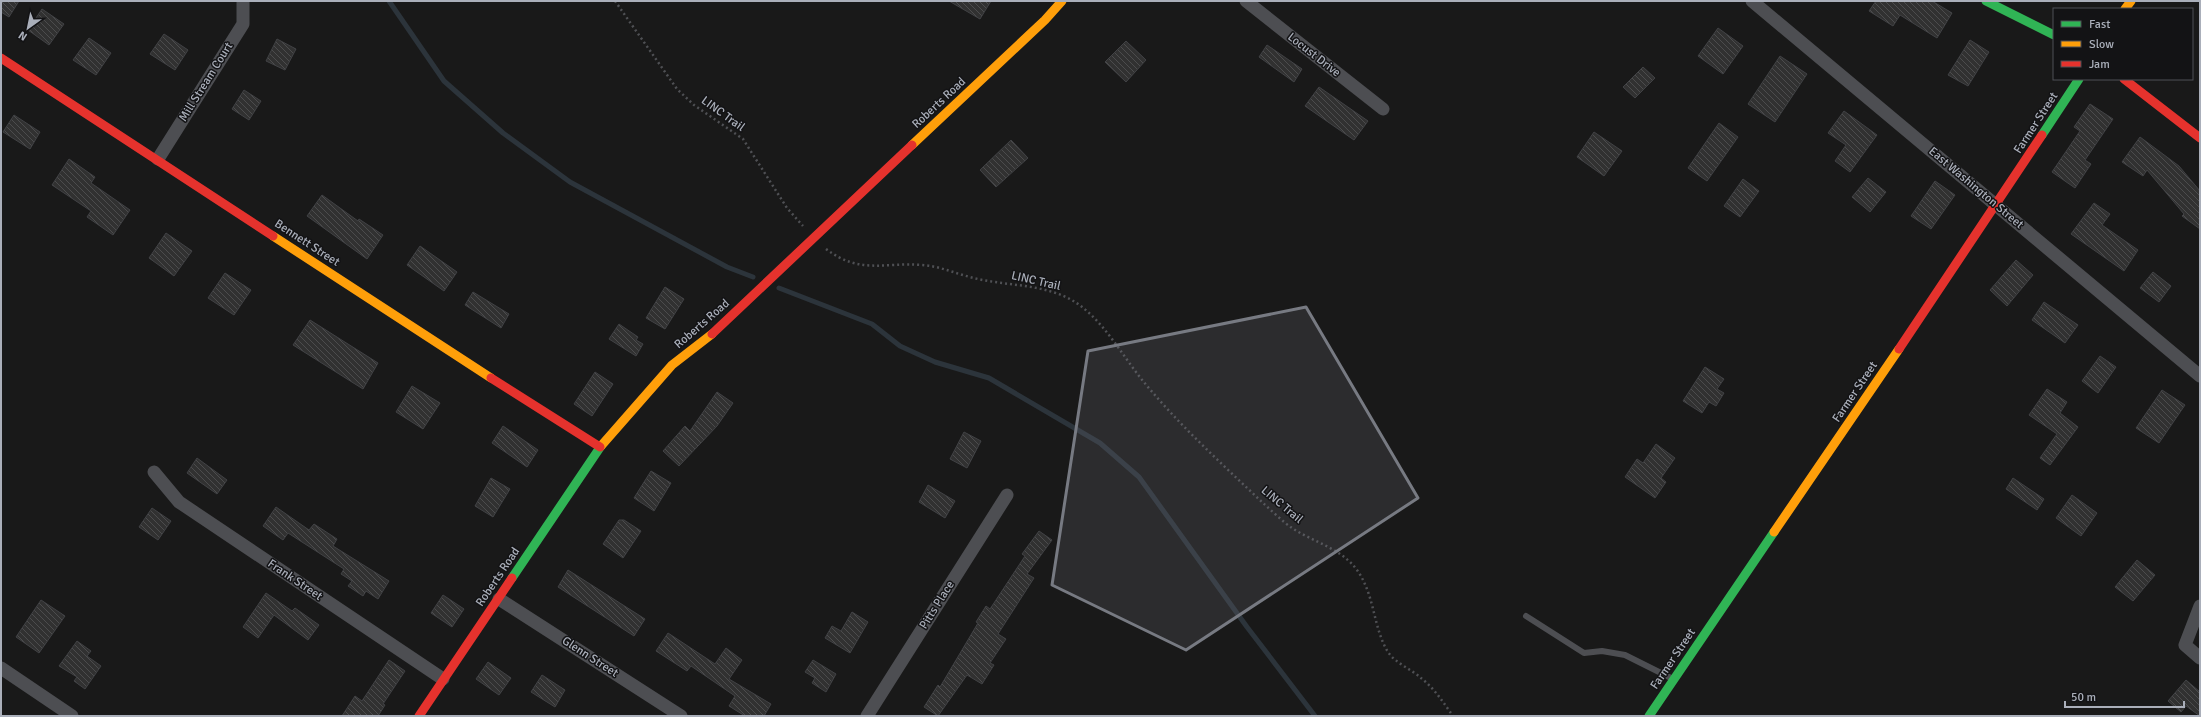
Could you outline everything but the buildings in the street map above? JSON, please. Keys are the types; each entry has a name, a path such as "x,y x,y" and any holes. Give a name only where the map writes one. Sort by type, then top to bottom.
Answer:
{"street":[{"name":"Mill Stream Court","path":"158,159 243,24 242,1"},
{"name":"Roberts Road","path":"419,716 600,447 672,366 706,339 814,238 1045,20 1062,1"},
{"name":"Locust Drive","path":"1246,1 1383,109"},
{"name":"East Washington Street","path":"1752,1 2200,376"},
{"path":"1986,1 2053,34"},
{"name":"Bennett Street","path":"1,58 158,159 466,362 600,447"},
{"name":"Farmer Street","path":"1649,716 1997,205 2078,80"},
{"path":"2125,80 2200,138"},
{"name":"Frank Street","path":"154,472 179,502 443,679"},
{"name":"Pitts Place","path":"866,716 1007,495"},
{"name":"Glenn Street","path":"499,598 682,716"},
{"path":"2200,606 2184,645 2200,658"},
{"path":"1,668 72,716"}],"lane":[{"path":"1526,616 1584,653 1602,652 1625,655 1674,680"}],"path":[{"name":"LINC Trail","path":"615,1 677,89 694,105 743,139 788,208 814,238 829,251 848,263 861,266 922,264 942,267 971,277 1052,292 1069,299 1086,310 1101,326 1143,381 1174,415 1265,505 1292,528 1344,556 1358,571 1368,592 1382,642 1390,655 1421,677 1435,691 1453,716"}],"highlighted area":[{"path":"1306,307 1418,498 1186,650 1052,585 1088,351"}],"waterway":[{"path":"389,1 444,81 503,133 570,182 727,267 753,277"},
{"path":"779,288 872,324 900,346 935,362 989,378 1100,443 1139,477 1247,627 1315,716"}],"traffic: fast":[{"path":"1986,1 2053,34"},
{"path":"2042,135 2078,80"},
{"path":"512,578 601,446"},
{"path":"1649,716 1774,532"}],"traffic: slow":[{"path":"912,145 1045,20 1062,1"},
{"path":"2126,8 2131,1"},
{"path":"273,236 491,378"},
{"path":"601,446 672,365 712,334"},
{"path":"1774,532 1899,349"}],"traffic: jam":[{"path":"1,58 273,236"},
{"path":"2125,80 2200,138"},
{"path":"1899,349 2042,135"},
{"path":"712,334 912,145"},
{"path":"491,378 600,447"},
{"path":"419,716 512,578"}]}
